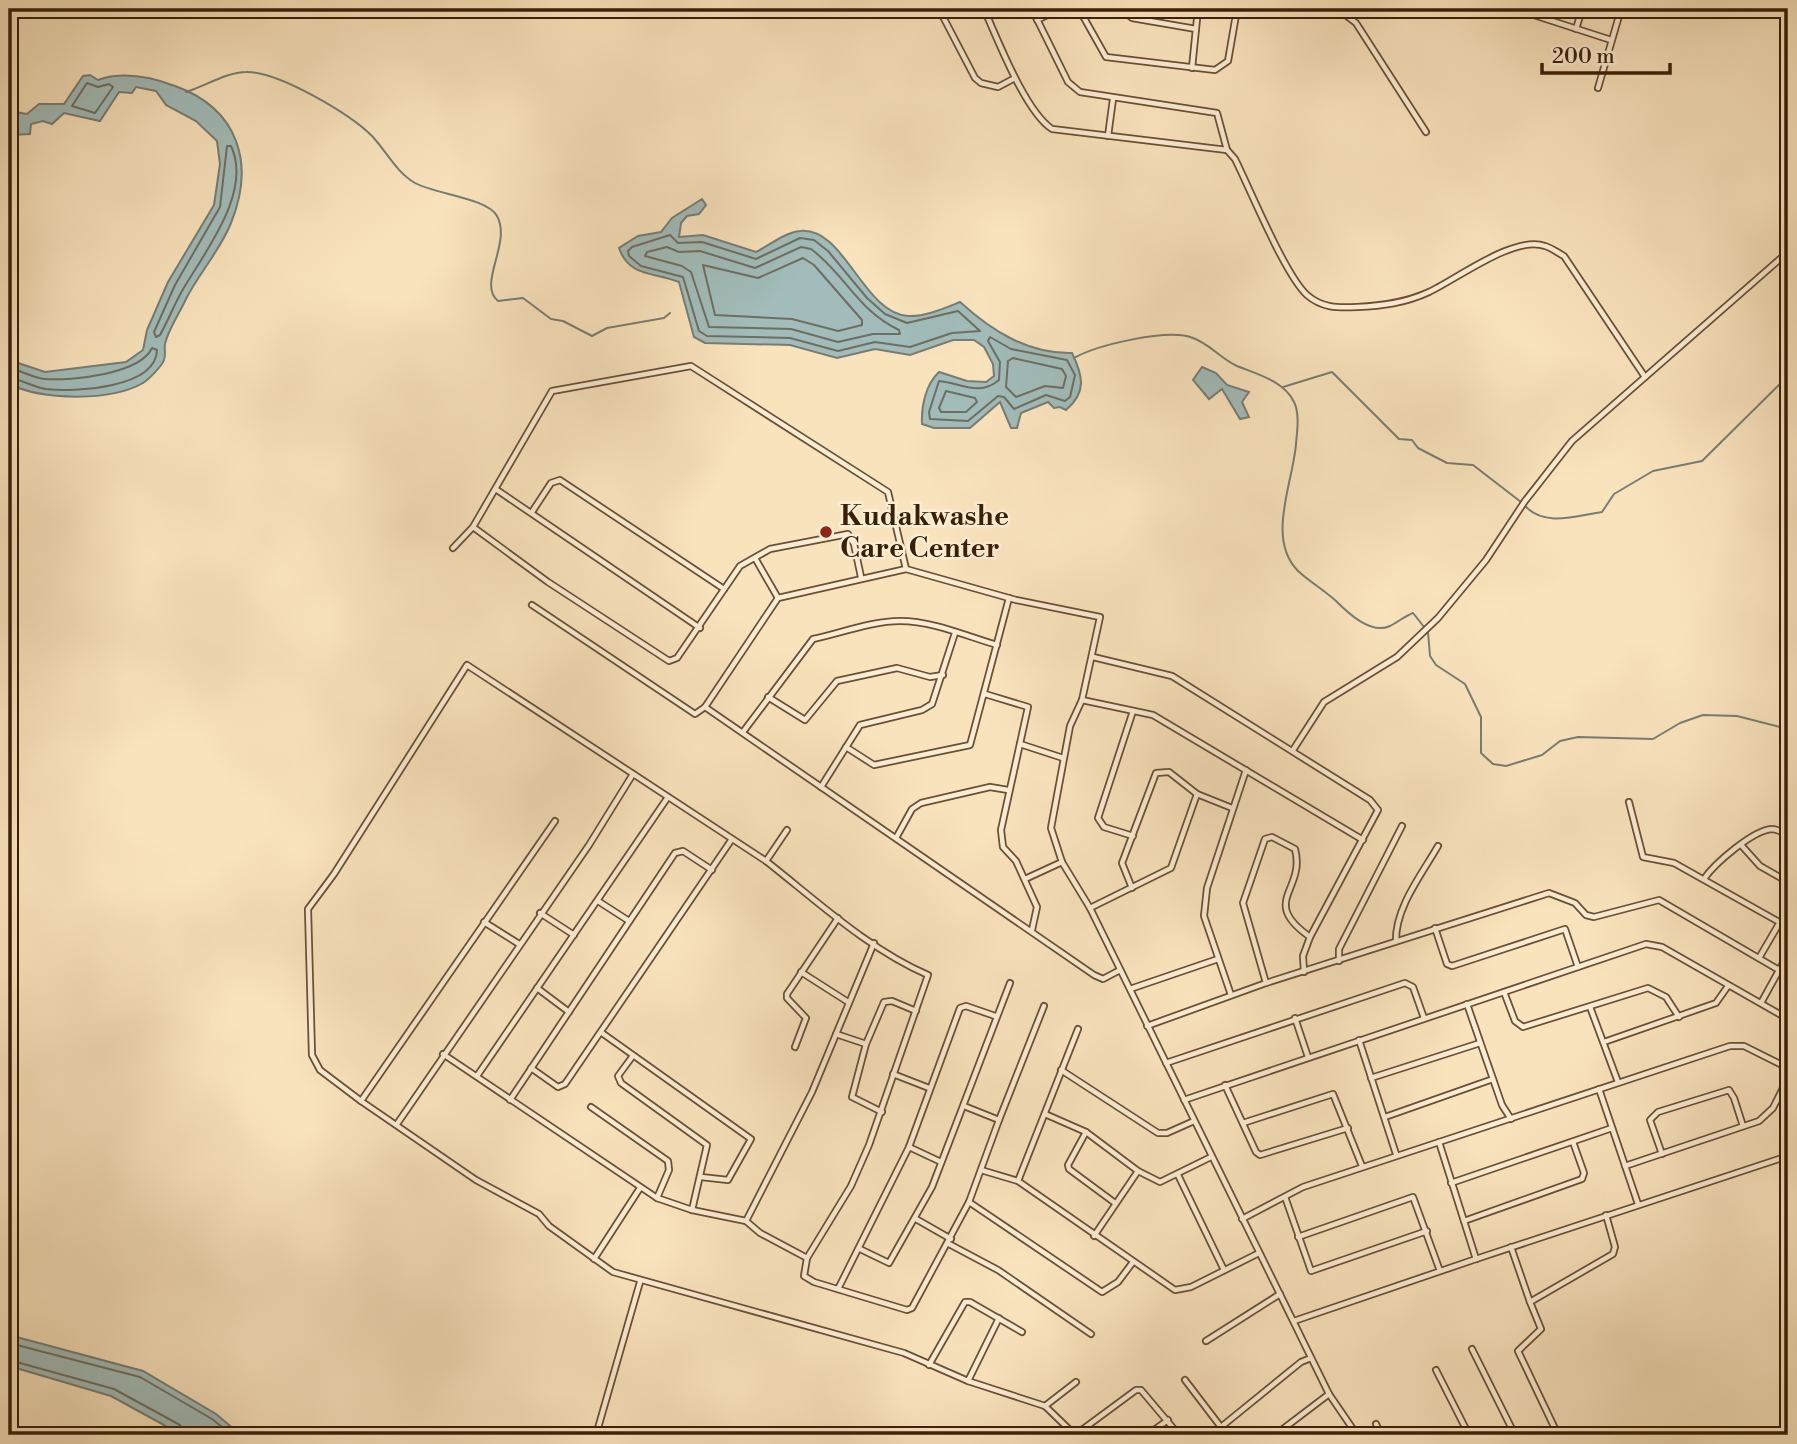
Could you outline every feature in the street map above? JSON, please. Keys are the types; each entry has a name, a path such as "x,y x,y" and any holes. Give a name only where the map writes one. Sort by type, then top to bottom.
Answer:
{"street":[{"path":"939,9 981,83 998,87 1016,78"},
{"path":"984,9 1016,78 1039,115 1052,129 1227,150"},
{"path":"1032,9 1073,87 1084,93 1114,99 1217,113 1227,150 1235,159 1291,270 1305,293 1318,303 1332,308 1391,305 1428,292 1492,256 1521,247 1543,245 1564,256 1645,377"},
{"path":"1038,20 1060,9"},
{"path":"1079,9 1106,57 1215,70 1226,64 1237,9"},
{"path":"1121,9 1132,18 1196,29"},
{"path":"1192,68 1198,9"},
{"path":"1338,9 1356,23 1426,131"},
{"path":"1515,9 1611,40"},
{"path":"1537,16 1539,9"},
{"path":"1576,29 1582,9"},
{"path":"1598,88 1621,9"},
{"path":"1108,136 1114,99"},
{"path":"1293,750 1324,702 1413,644 1438,618 1486,560 1520,507 1572,441 1722,313 1788,252"},
{"path":"453,548 473,527 497,490 541,409 556,388 691,366 888,492 906,569"},
{"path":"532,512 551,483 560,480 724,589"},
{"path":"497,490 699,628"},
{"path":"473,527 548,582 669,661 677,657 699,628 740,566 771,549 848,534 854,544 861,577"},
{"path":"754,558 778,598"},
{"path":"532,606 695,714 705,707 778,598 861,577 906,569 1009,598 1100,617 1082,699 1071,722 1051,828 1062,862 1090,908 1329,1394 1357,1435"},
{"path":"846,747 873,765 970,745 1009,598"},
{"path":"743,732 813,639 897,621 922,624 997,645"},
{"path":"821,787 860,725 927,708 936,699 955,633"},
{"path":"1093,657 1172,676 1370,800 1378,810 1310,937 1303,956 1304,972"},
{"path":"1044,1006 969,1202 950,1241 909,1309 838,1289 804,1276 807,1258 851,1186 882,1112 928,975 838,918 766,861 467,665 334,874 308,909 312,1055 320,1070 476,1180 539,1214 549,1226 613,1272 640,1282 776,1316 904,1353 968,1381 1045,1406 1075,1435 1136,1390 1145,1391 1179,1435"},
{"path":"768,696 804,720 837,681 897,668 930,677 943,675"},
{"path":"985,694 1028,707 1001,830 1002,845 1016,861 1037,907 1032,930"},
{"path":"1082,699 1153,715 1363,839"},
{"path":"705,707 1094,975 1103,979 1120,970"},
{"path":"1133,710 1098,818 1104,827 1133,836"},
{"path":"1020,744 1063,758"},
{"path":"1231,995 1204,920 1206,893 1246,769"},
{"path":"1132,888 1122,866 1156,774 1169,772 1197,794 1232,808"},
{"path":"396,1125 633,774"},
{"path":"896,838 912,809 921,803 990,787 1008,790"},
{"path":"1090,908 1173,865 1197,794"},
{"path":"477,1076 668,797"},
{"path":"1629,802 1643,857 1674,863 1788,928"},
{"path":"361,1101 555,821"},
{"path":"1339,961 1339,949 1402,826"},
{"path":"766,861 787,830"},
{"path":"1704,879 1715,863 1770,830 1788,836"},
{"path":"1266,983 1243,903 1265,839 1272,837 1296,849 1299,865 1284,901 1284,910 1294,926 1310,937"},
{"path":"531,1068 558,1087 565,1084 732,839"},
{"path":"1396,941 1395,927 1402,910 1438,846"},
{"path":"1742,846 1760,866 1788,882"},
{"path":"510,1100 675,853 683,851 712,870"},
{"path":"1025,879 1062,862"},
{"path":"1147,1026 1266,983 1549,893 1575,903 1586,915 1594,917 1659,900 1779,970"},
{"path":"598,901 629,921"},
{"path":"540,913 574,935"},
{"path":"794,1047 806,1018 787,996 838,918"},
{"path":"484,922 519,944"},
{"path":"1759,958 1780,922"},
{"path":"1435,929 1447,964 1452,966 1565,929 1578,967"},
{"path":"746,1221 812,1093 874,943"},
{"path":"1184,1100 1424,1018 1654,944 1788,1019"},
{"path":"1761,1003 1788,954"},
{"path":"1129,989 1218,959"},
{"path":"802,972 848,1002"},
{"path":"860,1249 889,1263 916,1219 964,1106 995,1016 1010,983"},
{"path":"1166,1063 1405,983 1413,987 1424,1018"},
{"path":"1604,1042 1718,1002 1728,986"},
{"path":"537,988 569,1012"},
{"path":"1504,992 1515,1021 1522,1027 1653,988 1666,997 1679,1017"},
{"path":"882,1112 852,1097 866,1044 884,1002 891,1001 916,1011"},
{"path":"1467,1004 1502,1105 1511,1119"},
{"path":"838,1289 909,1147 960,1008 967,1006 995,1016"},
{"path":"1590,1007 1618,1082"},
{"path":"1295,1018 1308,1057"},
{"path":"1017,1181 1078,1029"},
{"path":"602,1033 632,1057 751,1139 728,1180 701,1177"},
{"path":"836,1034 866,1044"},
{"path":"1359,1040 1396,1154"},
{"path":"1371,1079 1480,1043"},
{"path":"1242,1219 1303,1187 1396,1154 1735,1045 1744,1046 1788,1068"},
{"path":"443,1054 657,1198 692,1210 746,1221 760,1233 807,1258"},
{"path":"632,1057 618,1076 621,1083 708,1145 692,1210"},
{"path":"1061,1070 1158,1133 1167,1133 1194,1121"},
{"path":"894,1074 929,1088"},
{"path":"1625,1166 1743,1126 1769,1113 1788,1078"},
{"path":"1384,1117 1493,1080"},
{"path":"1225,1085 1256,1152 1267,1155 1348,1128"},
{"path":"1599,1089 1639,1204"},
{"path":"1662,1154 1650,1119 1658,1112 1729,1090 1743,1126"},
{"path":"1243,1123 1334,1094 1362,1166"},
{"path":"964,1106 999,1119"},
{"path":"591,1107 668,1161 669,1170 657,1198"},
{"path":"1045,1114 1086,1132 1155,1182 1178,1175 1211,1157"},
{"path":"1451,1183 1612,1128"},
{"path":"1086,1132 1068,1165 1069,1169 1115,1203"},
{"path":"1438,1142 1476,1259"},
{"path":"1464,1221 1582,1179 1584,1175 1573,1142"},
{"path":"909,1147 941,1162"},
{"path":"1294,1321 1788,1156"},
{"path":"981,1170 1017,1181 1178,1291 1259,1253"},
{"path":"1094,1236 1138,1171"},
{"path":"1178,1175 1224,1270"},
{"path":"594,1259 640,1188"},
{"path":"1298,1237 1408,1196 1417,1201 1440,1272"},
{"path":"1285,1197 1309,1267 1314,1271 1427,1231"},
{"path":"969,1202 1101,1293 1118,1282 1133,1262"},
{"path":"1530,1302 1613,1254 1615,1247 1606,1215"},
{"path":"916,1219 998,1270 1091,1334"},
{"path":"1511,1247 1541,1329 1517,1351 1558,1435"},
{"path":"596,1435 640,1282"},
{"path":"1206,1341 1280,1294"},
{"path":"929,1365 961,1304 970,1302 1022,1332"},
{"path":"968,1381 999,1318"},
{"path":"1472,1349 1514,1435"},
{"path":"1221,1427 1301,1362 1311,1358"},
{"path":"1436,1370 1469,1435"},
{"path":"1185,1380 1227,1435"},
{"path":"1045,1406 1076,1382"},
{"path":"1275,1435 1329,1394"},
{"path":"1147,1435 1168,1420"},
{"path":"1376,1424 1381,1435"}],"water":[{"path":"90,75 98,80 117,76 147,78 197,96 227,124 236,141 241,160 241,180 231,223 171,328 165,344 164,360 158,369 143,383 129,389 95,396 57,396 9,384 9,360 45,372 126,362 143,350 147,330 168,282 214,205 220,164 217,141 196,121 166,105 156,91 136,87 132,93 119,92 100,121 64,113 52,124 43,121 31,124 30,134 9,135 9,111 27,114 39,104 64,104 83,76"},
{"path":"702,199 706,205 699,214 687,216 681,223 679,237 703,235 756,252 795,232 815,233 842,255 878,301 892,311 908,316 921,315 960,302 1012,339 1040,350 1072,353 1079,369 1081,383 1077,397 1066,410 1054,408 1048,402 1021,413 1017,428 1011,428 1000,402 970,428 934,428 922,424 922,410 928,389 939,372 967,381 986,382 994,376 993,364 984,347 974,340 953,340 910,355 875,349 837,358 790,345 705,343 694,337 679,282 636,269 623,257 619,248 638,236 661,232 672,218"},
{"path":"1202,367 1216,373 1227,385 1249,392 1242,402 1249,417 1240,419 1222,389 1209,399 1193,380"},
{"path":"9,1335 143,1371 216,1414 241,1435 182,1435 111,1396 9,1366"}],"waterway":[{"path":"186,92 239,73 276,78 313,95 362,127 397,168 415,183 472,201 491,210 497,216 501,238 491,284 498,301 523,298 551,319 563,321 592,336 607,328 664,318 670,313"},
{"path":"1074,358 1133,339 1182,335 1199,341 1231,363 1269,379 1284,389 1294,402 1298,417 1294,459 1284,510 1284,543 1289,558 1298,571 1353,617 1368,625 1383,628 1413,613 1428,632 1430,656 1436,665 1465,684 1481,717 1481,753 1493,764 1506,766 1542,755 1560,741 1578,737 1653,739 1680,723 1703,715 1737,716 1788,729"},
{"path":"1283,387 1332,372 1399,439 1412,440 1418,448 1447,463 1473,465 1521,502"},
{"path":"1525,506 1551,518 1602,512 1614,494 1653,471 1702,461 1788,376"}],"place":[{"name":"Kudakwashe Care Center","path":"826,532"}]}
